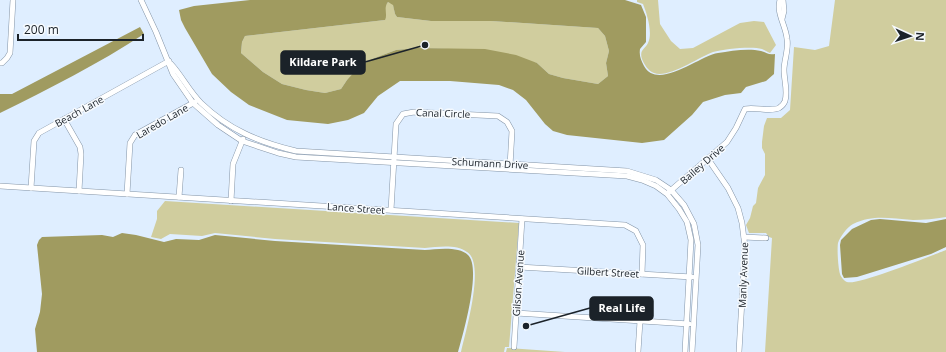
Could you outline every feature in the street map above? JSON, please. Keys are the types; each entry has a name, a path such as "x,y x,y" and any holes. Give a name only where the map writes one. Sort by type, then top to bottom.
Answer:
{"street":[{"path":"0,62 2,63 10,53 13,0"},
{"name":"Schumann Drive","path":"141,0 173,74 193,103 218,126 242,141 278,153 296,157 394,160 627,176 656,186 667,194 679,209 687,222 691,240 685,352"},
{"name":"Bailey Drive","path":"667,194 727,142 745,109 752,108 775,110 785,103 786,95 784,69 788,45 780,11 781,0"},
{"name":"Schumann Drive","path":"168,61 177,70 187,86 199,100 230,126 245,135 262,142 296,151 394,160"},
{"name":"Beach Lane","path":"31,188 34,141 35,137 39,133 168,61"},
{"name":"Laredo Lane","path":"127,194 130,143 135,135 199,100"},
{"name":"Canal Circle","path":"391,210 396,124 403,114 414,112 498,116 507,122 512,131 510,167"},
{"path":"64,119 80,147 79,191"},
{"path":"231,200 233,164 245,135"},
{"name":"Manly Avenue","path":"708,159 728,188 738,208 742,223 745,248 739,352"},
{"name":"Schumann Drive","path":"510,167 627,171 656,180 671,190 684,205 694,224 698,245 692,352"},
{"path":"179,197 181,170"},
{"name":"Lance Street","path":"0,186 625,225 636,231 643,245 642,274"},
{"name":"Gilson Avenue","path":"514,347 522,219"},
{"path":"744,237 766,238"},
{"name":"Gilbert Street","path":"519,267 696,277"},
{"path":"516,314 694,325"},
{"path":"638,352 640,321"}],"shaded area":[{"path":"250,0 625,0 641,5 646,17 646,42 640,49 640,54 644,66 650,73 659,75 669,74 710,55 740,50 751,50 775,54 774,74 766,81 746,87 741,93 725,95 703,102 692,115 664,140 642,143 567,135 553,131 545,124 526,100 513,90 499,85 450,81 400,81 378,96 364,113 348,120 328,124 287,120 249,105 231,92 212,74 181,20 179,10 194,6","holes":["388,2 393,5 397,17 431,21 491,21 598,28 605,36 609,51 606,63 608,76 598,84 549,74 537,63 516,55 485,49 417,48 396,50 372,59 359,67 341,89 325,93 282,84 263,72 241,53 242,42 245,36 385,20"]},
{"path":"637,0 658,0 660,24 671,41 680,49 693,48 740,23 754,21 764,22 776,45 770,53 757,48 731,49 713,52 684,67 667,73 654,73 646,67 641,56 648,43 650,29 643,4 637,2"},
{"path":"835,0 946,0 946,217 917,220 876,218 853,224 842,235 838,243 838,263 840,274 843,279 847,282 854,282 879,275 946,250 946,352 765,352 772,238 766,233 749,233 746,225 750,218 753,206 756,203 758,188 765,175 765,154 762,148 764,126 767,118 781,118 790,110 794,47 815,50 829,46"},
{"path":"388,2 393,4 397,17 431,21 491,21 598,28 605,36 609,51 606,63 608,76 598,84 549,74 537,63 449,49 417,48 396,50 372,59 347,80 341,89 325,93 282,84 263,72 241,53 242,42 245,36 385,20 385,6"},
{"path":"140,27 144,34 127,45 73,76 0,113 0,94 12,94"},
{"path":"165,201 519,223 509,347 505,347 504,352 461,352 470,315 475,284 475,270 472,259 463,249 275,239 215,233 202,236 170,234 161,239 151,237 157,219 157,211"},
{"path":"880,219 926,223 946,219 946,247 931,254 857,277 844,278 842,274 841,240 852,229 871,220"},
{"path":"122,233 164,242 176,239 199,240 215,235 275,241 425,250 459,250 468,255 472,262 473,273 470,302 458,352 37,352 35,329 40,312 42,294 37,245 39,240 42,237 102,235 113,237"},
{"path":"507,348 565,352 506,352"}],"place":[{"name":"Kildare Park","path":"425,45"},
{"name":"Real Life","path":"526,326"}]}
